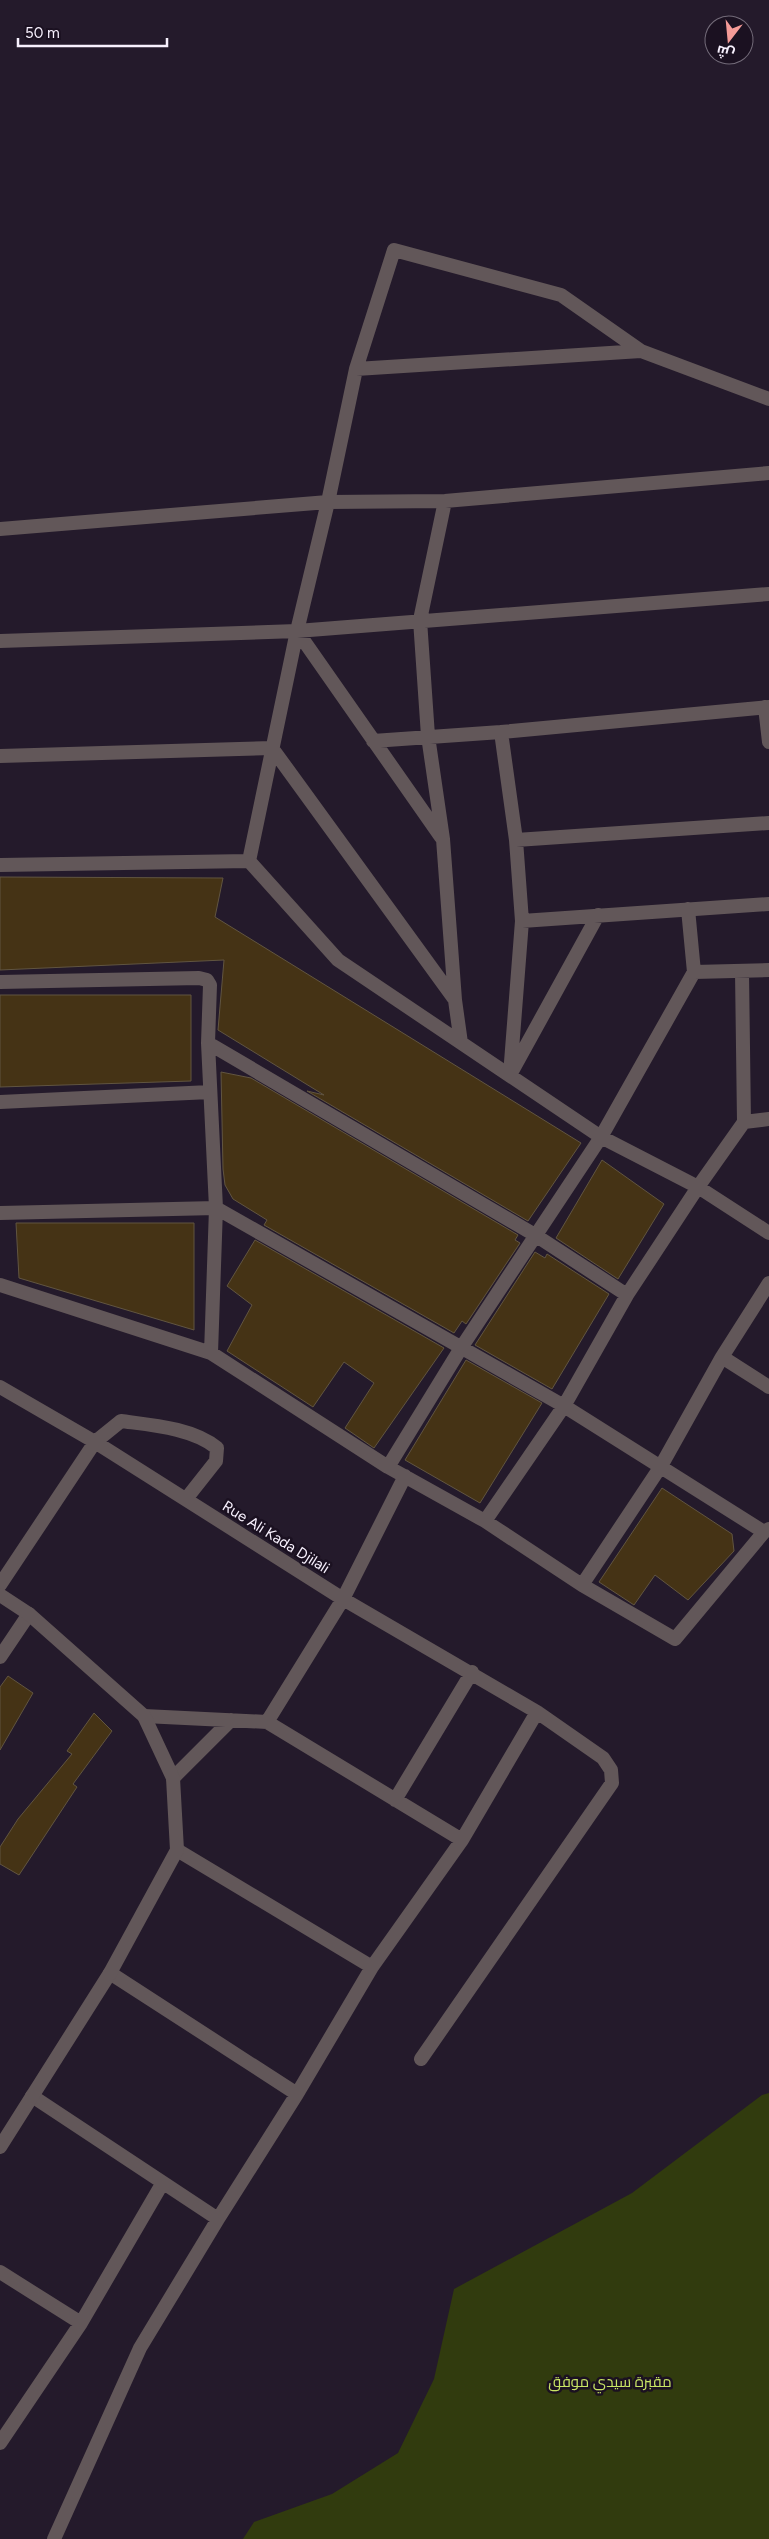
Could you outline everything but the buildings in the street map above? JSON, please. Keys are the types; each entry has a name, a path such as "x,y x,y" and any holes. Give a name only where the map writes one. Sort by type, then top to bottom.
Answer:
{"street":[{"path":"249,861 297,631 328,502 356,370 394,250 561,295 641,351 769,399"},
{"path":"356,370 641,351"},
{"path":"0,529 328,502 445,501 769,473"},
{"path":"445,501 420,620 428,736 443,839 455,1000 461,1042"},
{"path":"0,640 297,631 769,594"},
{"path":"297,631 443,839"},
{"path":"373,741 501,732 767,707 769,742"},
{"path":"501,732 516,840 522,921 510,1074"},
{"path":"0,756 272,748"},
{"path":"272,748 455,1000"},
{"path":"516,840 769,822"},
{"path":"0,865 249,861 338,960 601,1137 698,1187 769,1233"},
{"path":"522,921 769,904"},
{"path":"388,1467 461,1348 601,1137 694,972 688,909"},
{"path":"510,1074 598,915"},
{"path":"694,972 769,970"},
{"path":"485,1521 564,1406 627,1295 698,1187 744,1122 742,972"},
{"path":"0,982 199,978 207,980 210,985 208,1043 216,1208 211,1353"},
{"path":"208,1043 535,1235 627,1295"},
{"path":"0,1102 210,1092"},
{"path":"744,1122 769,1119"},
{"path":"0,1214 216,1208 564,1406 766,1531 675,1639 582,1585 485,1521 388,1467 211,1353 0,1286"},
{"path":"582,1585 661,1466 722,1357 769,1282"},
{"path":"722,1357 769,1387"},
{"name":"Rue Ali Kada Djilali","path":"0,1387 95,1442 343,1599 472,1672 537,1712 603,1758 611,1770 612,1783 421,2059"},
{"path":"0,1585 95,1442 121,1421 154,1426 206,1439 217,1448 216,1461 186,1499"},
{"path":"267,1722 343,1599 405,1476"},
{"path":"0,1595 29,1614 144,1716 174,1778 177,1850 110,1973 0,2147"},
{"path":"0,1657 29,1614"},
{"path":"395,1800 472,1672"},
{"path":"54,2539 140,2348 218,2218 298,2094 372,1967 462,1840 537,1712"},
{"path":"144,1716 267,1722 462,1840"},
{"path":"174,1778 231,1720"},
{"path":"177,1850 372,1967"},
{"path":"110,1973 298,2094"},
{"path":"32,2096 162,2184 218,2218"},
{"path":"0,2443 81,2323 162,2184"},
{"path":"0,2272 81,2323"}],"green space":[{"name":"مقبرة سيدي موفق","path":"769,2093 769,2539 243,2539 254,2522 332,2494 398,2453 434,2379 454,2289 632,2193 762,2095"}]}
